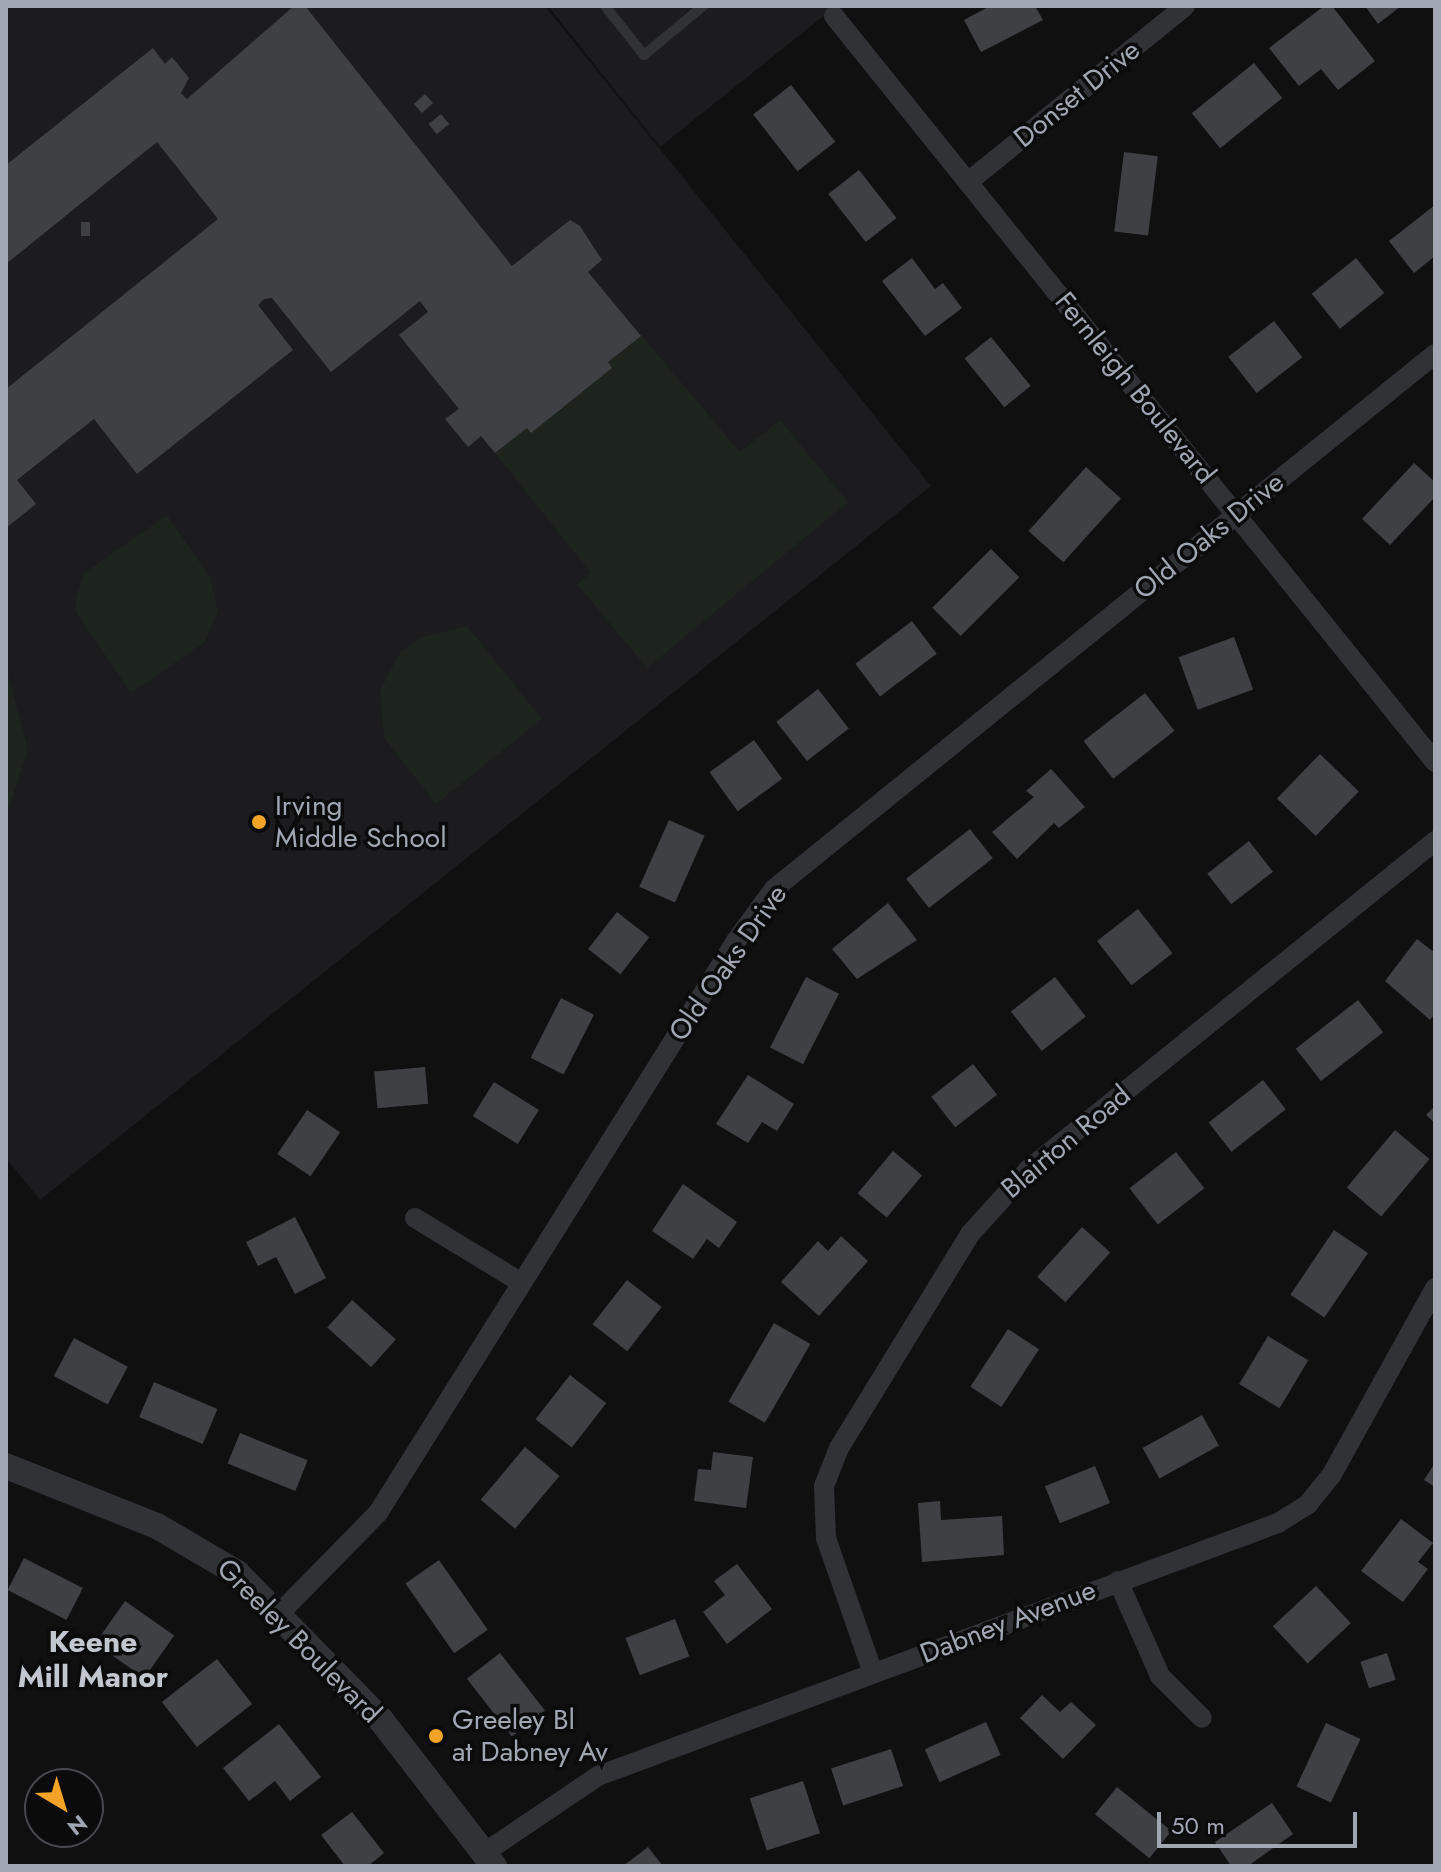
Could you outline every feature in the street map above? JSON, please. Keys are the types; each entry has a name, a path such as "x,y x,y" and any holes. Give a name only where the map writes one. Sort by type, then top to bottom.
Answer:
{"street":[{"name":"Donset Drive","path":"968,182 1185,6"},
{"name":"Fernleigh Boulevard","path":"834,16 1435,762"},
{"name":"Old Oaks Drive","path":"279,1614 378,1513 774,889 1435,354"},
{"name":"Blairton Road","path":"873,1673 826,1538 824,1486 839,1448 970,1234 1029,1169 1435,841"},
{"path":"415,1218 522,1283"},
{"name":"Dabney Avenue","path":"489,1859 598,1776 1278,1523 1308,1504 1331,1476 1435,1288"},
{"name":"Greeley Boulevard","path":"6,1466 194,1544 237,1573 381,1720 489,1859"},
{"path":"1118,1581 1160,1676 1202,1718"}],"lane":[{"path":"605,6 644,55 703,6"}],"shaded area":[{"name":"Irving Middle School","path":"6,6 545,6 931,486 40,1200 6,1158"},
{"path":"548,6 836,6 660,147"},
{"path":"641,335 740,452 780,420 848,502 647,668 577,584 591,573 495,453 527,428 531,433 612,368 608,362"},
{"path":"167,515 210,577 218,611 205,642 131,693 76,612 76,599 83,574"},
{"path":"467,626 542,719 436,804 384,738 380,690 401,651 423,637"},
{"path":"6,667 28,749 6,817"}],"building":[{"path":"294,6 305,6 512,266 570,220 580,226 602,260 588,272 641,336 608,362 612,368 531,433 527,428 495,453 481,436 468,447 445,419 459,409 399,335 428,312 420,301 331,372 272,298 264,299 258,305 293,350 137,474 94,419 17,480 36,504 6,528 6,389 218,219 157,142 6,264 6,165 153,48 165,64 172,57 189,78 181,93 187,99"},
{"path":"990,6 1035,6 1043,20 981,52 964,20"},
{"path":"1324,6 1332,6 1375,61 1338,90 1321,69 1299,86 1269,48"},
{"path":"1365,6 1401,6 1378,24"},
{"path":"1254,63 1282,98 1220,148 1192,113"},
{"path":"791,85 835,142 798,171 753,115"},
{"path":"425,94 433,103 422,113 414,104"},
{"path":"441,114 449,124 437,134 429,124"},
{"path":"1124,152 1158,156 1148,236 1114,231"},
{"path":"859,170 897,218 866,242 828,194"},
{"path":"1435,205 1435,256 1414,273 1389,241"},
{"path":"81,222 90,222 90,236 81,236"},
{"path":"912,258 935,289 943,283 962,308 925,336 882,281"},
{"path":"1356,258 1384,293 1340,329 1312,294"},
{"path":"1274,321 1302,357 1257,393 1228,357"},
{"path":"991,337 1031,386 1004,407 965,358"},
{"path":"1414,463 1435,482 1435,497 1390,545 1362,519"},
{"path":"1086,467 1121,498 1063,562 1028,531"},
{"path":"991,549 1019,577 961,636 932,608"},
{"path":"912,621 937,654 880,696 855,664"},
{"path":"1234,637 1253,690 1198,710 1179,657"},
{"path":"818,689 849,728 807,761 776,722"},
{"path":"1145,693 1175,731 1113,779 1084,741"},
{"path":"754,740 782,779 738,811 710,772"},
{"path":"1320,754 1359,792 1316,836 1277,799"},
{"path":"1051,769 1085,807 1059,828 1054,823 1017,859 992,832 1034,797 1026,791"},
{"path":"669,820 705,836 675,903 639,887"},
{"path":"970,829 993,858 929,908 906,879"},
{"path":"1249,841 1273,872 1231,904 1207,874"},
{"path":"888,903 917,940 857,979 832,949"},
{"path":"1138,909 1172,953 1132,985 1097,941"},
{"path":"617,912 649,937 620,974 588,949"},
{"path":"1417,939 1435,953 1435,1013 1430,1020 1385,981"},
{"path":"806,977 839,994 803,1064 770,1047"},
{"path":"1055,977 1086,1016 1042,1051 1011,1011"},
{"path":"561,998 594,1015 564,1074 531,1058"},
{"path":"1358,1000 1383,1032 1321,1081 1296,1049"},
{"path":"973,1064 997,1095 955,1127 931,1097"},
{"path":"425,1067 428,1104 377,1108 374,1071"},
{"path":"748,1075 794,1104 777,1131 762,1122 748,1143 716,1124"},
{"path":"1263,1080 1286,1109 1231,1152 1209,1122"},
{"path":"494,1082 539,1110 518,1144 473,1116"},
{"path":"1435,1106 1435,1123 1426,1115"},
{"path":"307,1110 340,1132 311,1176 277,1154"},
{"path":"1395,1130 1429,1159 1381,1216 1347,1187"},
{"path":"893,1151 922,1175 887,1218 858,1193"},
{"path":"1176,1152 1204,1188 1158,1225 1130,1188"},
{"path":"683,1184 737,1222 719,1248 707,1239 693,1259 652,1231"},
{"path":"295,1217 326,1278 295,1294 276,1257 258,1266 246,1242"},
{"path":"1082,1227 1110,1252 1065,1302 1037,1277"},
{"path":"1334,1230 1368,1253 1324,1318 1290,1295"},
{"path":"841,1236 868,1261 819,1316 781,1282 818,1241 828,1251"},
{"path":"627,1280 662,1307 627,1351 593,1324"},
{"path":"352,1300 396,1339 371,1367 327,1327"},
{"path":"774,1323 810,1344 765,1423 728,1402"},
{"path":"1008,1329 1039,1349 1001,1407 970,1387"},
{"path":"1268,1336 1308,1360 1279,1408 1239,1384"},
{"path":"74,1338 128,1367 108,1405 54,1376"},
{"path":"570,1375 606,1403 572,1447 536,1419"},
{"path":"154,1382 218,1409 203,1444 139,1417"},
{"path":"1202,1415 1219,1446 1159,1479 1143,1448"},
{"path":"240,1433 308,1460 295,1491 228,1464"},
{"path":"525,1447 559,1476 515,1529 481,1500"},
{"path":"713,1452 753,1457 746,1508 694,1501 698,1469 711,1470"},
{"path":"1435,1463 1435,1487 1424,1480"},
{"path":"1095,1466 1110,1503 1060,1523 1045,1486"},
{"path":"940,1501 941,1520 1002,1516 1004,1555 922,1562 918,1503"},
{"path":"1401,1519 1433,1543 1418,1562 1428,1569 1403,1602 1361,1571"},
{"path":"24,1558 83,1588 66,1620 8,1590"},
{"path":"439,1560 488,1630 454,1653 405,1584"},
{"path":"737,1564 772,1609 727,1644 703,1612 725,1595 714,1581"},
{"path":"1316,1586 1351,1623 1308,1664 1273,1626"},
{"path":"125,1601 174,1635 144,1678 95,1644"},
{"path":"675,1619 689,1656 640,1675 626,1638"},
{"path":"500,1653 545,1711 512,1736 467,1679"},
{"path":"1387,1653 1396,1680 1369,1688 1360,1662"},
{"path":"217,1659 252,1704 197,1747 162,1702"},
{"path":"1042,1695 1060,1712 1071,1702 1096,1725 1063,1759 1020,1718"},
{"path":"986,1722 1001,1755 939,1782 925,1749"},
{"path":"1326,1723 1360,1739 1331,1803 1296,1786"},
{"path":"279,1724 321,1777 290,1801 275,1781 249,1801 223,1768"},
{"path":"891,1749 903,1786 843,1806 831,1768"},
{"path":"803,1781 820,1833 767,1851 750,1798"},
{"path":"1117,1787 1171,1831 1149,1858 1095,1814"},
{"path":"1272,1803 1293,1834 1248,1866 1231,1866 1215,1842"},
{"path":"352,1812 384,1853 368,1866 345,1866 321,1835"},
{"path":"648,1847 663,1866 623,1866"}],"place":[{"name":"Irving Middle School","path":"259,822"},
{"name":"Greeley Bl at Dabney Av","path":"436,1736"}],"district":[{"name":"Keene Mill Manor","path":"93,1659"}]}
